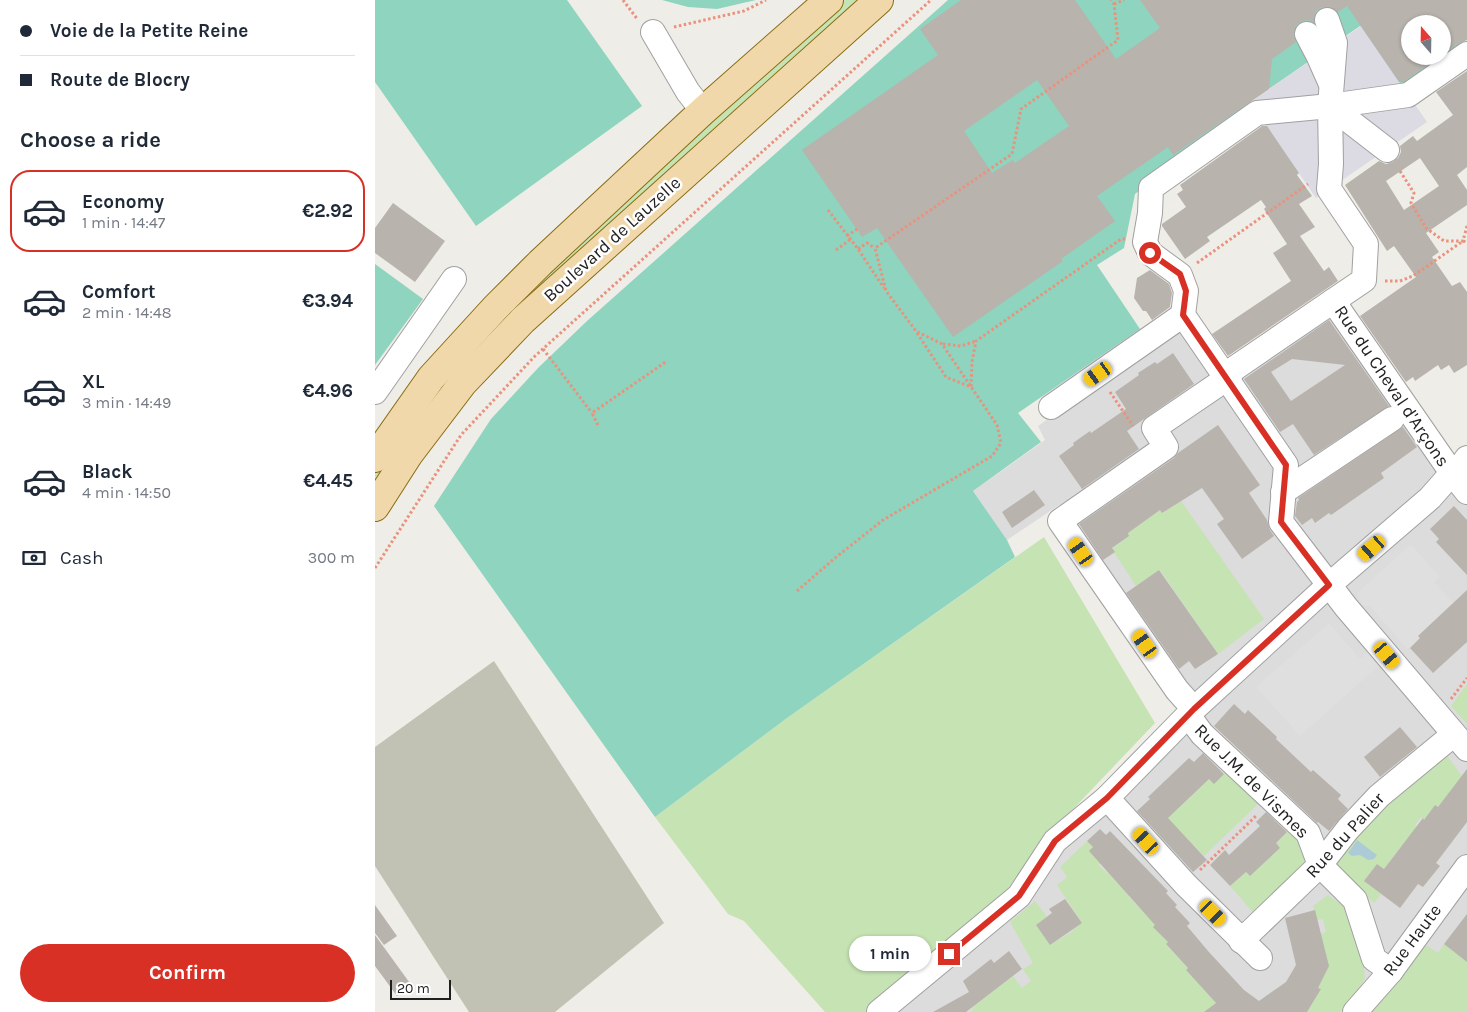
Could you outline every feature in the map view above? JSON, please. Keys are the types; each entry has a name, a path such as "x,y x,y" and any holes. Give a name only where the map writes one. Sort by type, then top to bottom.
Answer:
{"main road":[{"name":"Boulevard de Lauzelle","path":"375,458 431,378 495,308 703,111 829,0"},
{"name":"Boulevard de Lauzelle","path":"375,507 409,454 463,383 523,320 879,0"}],"street":[{"path":"1327,20 1335,44 1331,96 1329,189 1366,244 1364,280"},
{"path":"653,32 689,92 703,111"},
{"path":"1307,34 1319,55 1331,96 1387,150"},
{"path":"1460,742 1329,585 1281,522 1286,465 1183,315 1186,291 1180,274 1150,253 1145,242 1150,213 1151,188 1257,113 1331,96 1408,95 1467,54"},
{"path":"375,392 454,279"},
{"name":"Rue du Cheval d'Arçons","path":"1364,280 1333,301 1459,466 1467,492"},
{"path":"1153,456 1166,447 1154,428 1226,379 1235,368 1333,301"},
{"path":"1051,407 1183,315"},
{"path":"1283,492 1393,419"},
{"name":"Rue J.M. de Vismes","path":"1153,456 1060,521 1177,690 1202,734 1308,833 1320,865 1355,900 1374,959 1391,971"},
{"path":"879,1012 1019,896 1055,841 1107,798 1191,712 1329,585 1430,498 1459,466"},
{"name":"Rue du Palier","path":"1241,941 1320,865 1348,829 1379,796 1460,742"},
{"path":"1107,798 1186,884 1260,958"},
{"name":"Rue Haute","path":"1355,1012 1391,971 1467,867"}],"path":[{"path":"623,0 634,17 653,32 744,11 766,0"},
{"path":"375,568 461,435 543,349 931,0"},
{"path":"875,248 1012,154 1021,109 1118,40 1114,4 1111,0"},
{"path":"1114,4 1124,0"},
{"path":"1180,274 1300,190 1331,164"},
{"path":"1400,171 1413,193 1411,203 1426,228 1444,241 1465,241"},
{"path":"828,210 851,239 946,377 971,387"},
{"path":"1364,280 1399,281 1413,276 1465,241 1467,226"},
{"path":"847,236 857,229"},
{"path":"836,250 851,239"},
{"path":"916,331 942,344 961,346 976,342 1121,239 1145,242"},
{"path":"858,249 867,243 875,248 886,291"},
{"path":"971,387 972,362 976,342"},
{"path":"797,591 883,520 993,456 1001,442 997,425 942,344"},
{"path":"543,349 598,425"},
{"path":"591,413 667,361"},
{"path":"1098,374 1153,456"},
{"path":"1186,884 1272,800"}],"shaded area":[{"path":"1361,26 1427,122 1316,198 1250,102"},
{"path":"1329,306 1467,471 1467,1012 888,1012 1056,852 1187,731 1186,691 1059,505 1007,540 973,491 1045,440 1038,426 1180,326 1218,383"},
{"path":"1411,544 1440,577 1434,582 1456,605 1444,612 1418,636 1420,639 1411,647 1406,648 1370,606 1362,606 1357,593"},
{"path":"1329,623 1360,659 1369,651 1381,664 1300,736 1256,687"},
{"path":"494,661 664,923 555,1012 469,1012 375,866 375,747"}],"green space":[{"path":"375,0 567,0 642,106 476,226 375,82"},
{"path":"662,0 756,0 717,9 688,7"},
{"path":"845,0 871,0 663,186 375,498 375,472 390,448 468,347 699,130"},
{"path":"948,0 1467,0 1467,39 1451,50 1451,15 1401,15 1401,65 1429,65 1401,85 1360,26 1250,102 1135,194 1124,248 1097,265 1140,329 1018,413 1041,442 973,491 1007,540 1015,557 787,718 655,817 434,506 491,419 538,368 587,321"},
{"path":"375,264 423,299 375,365"},
{"path":"1181,501 1264,619 1218,654 1160,570 1136,586 1112,549 1129,536 1128,533 1160,510 1162,513"},
{"path":"1044,537 1155,723 1039,845 1029,871 988,906 985,914 868,1012 825,1012 744,921 728,914 655,817 787,718"},
{"path":"1467,684 1467,724 1451,706"},
{"path":"1442,749 1462,776 1438,807 1435,805 1424,820 1421,817 1415,825 1418,827 1407,851 1401,846 1384,869 1377,864 1365,880 1381,894 1374,903 1330,865 1353,835"},
{"path":"1227,771 1260,802 1204,856 1182,833 1168,846 1156,833 1170,821 1168,818 1209,779 1214,783"},
{"path":"1292,828 1310,866 1257,917 1230,886 1246,872 1250,876 1280,848 1276,843"},
{"path":"1087,841 1093,847 1090,851 1101,863 1099,865 1107,873 1110,871 1130,895 1129,897 1144,913 1157,923 1154,927 1168,942 1166,945 1188,968 1186,970 1216,1003 1213,1005 1220,1012 971,1012 975,1005 1013,976 1022,988 1031,981 1023,969 1033,963 1010,922 1035,901 1047,917 1036,925 1050,945 1082,923 1057,885 1067,877 1060,867"},
{"path":"1328,895 1347,909 1363,958 1365,978 1355,996 1340,1012 1297,1012 1311,1006 1320,989 1318,988 1320,934 1326,932 1323,919 1317,920 1313,906"},
{"path":"1444,944 1467,962 1467,1012 1372,1012 1426,945 1438,953"}],"water":[{"path":"1357,840 1377,855 1374,859 1368,860 1360,855 1352,856 1348,853"}],"building":[{"path":"961,0 1075,0 1116,59 1160,28 1140,0 1467,0 1467,40 1451,48 1451,15 1401,15 1401,65 1427,65 1403,82 1399,82 1347,6 1338,12 1330,7 1322,7 1316,11 1314,22 1307,20 1296,26 1293,34 1296,42 1272,59 1269,89 1173,155 1168,147 1097,196 1115,221 1061,259 1063,261 953,337 877,228 862,237 802,150 938,55 920,29","holes":["1037,80 1069,126 1015,163 1013,160 992,173 964,131"]},
{"path":"1467,71 1467,167 1457,175 1467,190 1467,205 1426,233 1439,252 1432,257 1452,286 1460,282 1467,292 1467,365 1454,373 1449,365 1441,370 1438,365 1415,381 1413,377 1406,382 1360,316 1416,277 1394,246 1387,251 1345,185 1379,161 1386,164 1393,162 1401,152 1400,146 1413,136 1417,141 1453,115 1436,92","holes":["1420,158 1439,186 1404,210 1386,181"]},
{"path":"1262,126 1267,126 1299,173 1297,175 1312,196 1299,204 1315,227 1300,236 1324,271 1329,267 1338,281 1228,356 1212,334 1291,281 1273,253 1287,244 1264,209 1266,207 1261,200 1207,237 1210,241 1185,259 1162,224 1186,207 1177,194 1183,190 1180,185"},
{"path":"393,203 445,241 415,282 375,253 375,228"},
{"path":"1150,270 1169,284 1172,293 1170,307 1152,320 1134,298 1137,278"},
{"path":"1329,320 1389,406 1314,455 1293,424 1280,432 1244,379","holes":["1292,359 1345,365 1291,401 1271,372"]},
{"path":"1173,353 1194,384 1127,431 1139,449 1082,489 1059,456 1090,431 1091,433 1126,409 1115,392 1139,375 1138,373 1155,362 1157,364"},
{"path":"1218,425 1260,485 1249,493 1267,520 1274,536 1242,559 1217,524 1224,519 1202,488 1162,513 1160,510 1128,533 1129,536 1112,548 1115,552 1103,560 1079,524"},
{"path":"1403,427 1417,447 1381,473 1384,478 1331,515 1329,513 1315,523 1312,518 1302,525 1295,516 1298,498"},
{"path":"1034,490 1045,505 1012,528 1002,512"},
{"path":"1454,506 1467,520 1467,575 1436,542 1439,539 1430,529"},
{"path":"1159,570 1218,654 1195,669 1189,661 1179,669 1126,593"},
{"path":"1467,590 1467,642 1433,673 1410,648 1420,638 1418,636"},
{"path":"1234,704 1245,714 1248,710 1311,772 1313,770 1341,795 1338,799 1348,809 1329,831 1317,823 1214,726"},
{"path":"1400,727 1417,747 1380,777 1364,757"},
{"path":"1203,753 1224,774 1214,784 1209,779 1168,818 1207,860 1193,872 1137,811 1150,799 1148,797 1189,758 1194,762"},
{"path":"1467,769 1467,822 1436,863 1440,866 1423,887 1418,884 1400,908 1364,881 1377,864 1384,869 1423,818 1424,820 1435,805 1438,807"},
{"path":"1266,812 1287,832 1276,843 1280,848 1250,876 1246,872 1230,886 1210,865 1225,850 1229,855 1260,826 1256,822"},
{"path":"1100,829 1106,835 1110,831 1168,891 1166,893 1177,905 1175,907 1190,923 1187,926 1244,990 1259,1001 1286,982 1296,965 1285,918 1315,910 1329,966 1318,988 1321,989 1307,1012 1204,1012 1216,1003 1186,970 1188,968 1166,944 1168,942 1153,927 1155,925 1089,851 1093,847 1087,841"},
{"path":"1065,899 1082,923 1050,945 1036,925 1052,913 1049,909"},
{"path":"375,905 397,936 384,945 375,933"},
{"path":"1467,914 1467,962 1444,944"},
{"path":"375,935 412,986 397,996 375,966"},
{"path":"1009,951 1022,969 966,1012 933,1012 969,992 963,981 991,959 994,963"}],"route":[{"path":"949,954 1019,896 1055,841 1107,798 1194,709 1329,585 1281,522 1286,465 1183,315 1186,291 1180,274 1150,253"}]}
